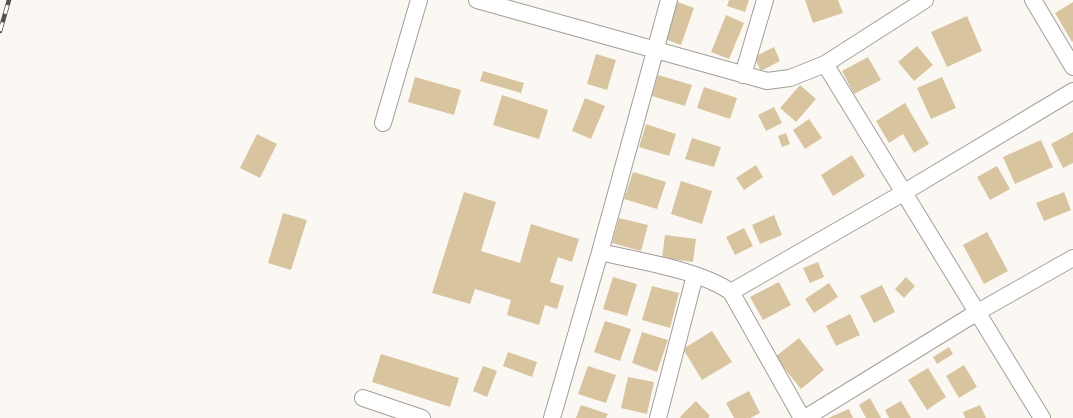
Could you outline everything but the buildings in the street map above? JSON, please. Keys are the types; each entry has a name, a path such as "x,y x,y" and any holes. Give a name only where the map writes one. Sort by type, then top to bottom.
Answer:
{"street":[{"path":"383,123 419,0"},
{"path":"477,0 768,81 790,78 825,64 925,0"},
{"path":"552,418 657,50 669,0"},
{"path":"743,75 765,0"},
{"path":"1033,0 1073,67"},
{"path":"825,64 976,313 1042,418"},
{"path":"731,292 904,193 1073,91"},
{"path":"600,252 695,275 717,282 731,292 804,418 976,313 1073,258"},
{"path":"658,418 695,275"},
{"path":"363,398 422,418"}],"railway":[{"path":"0,31 9,0"}]}
